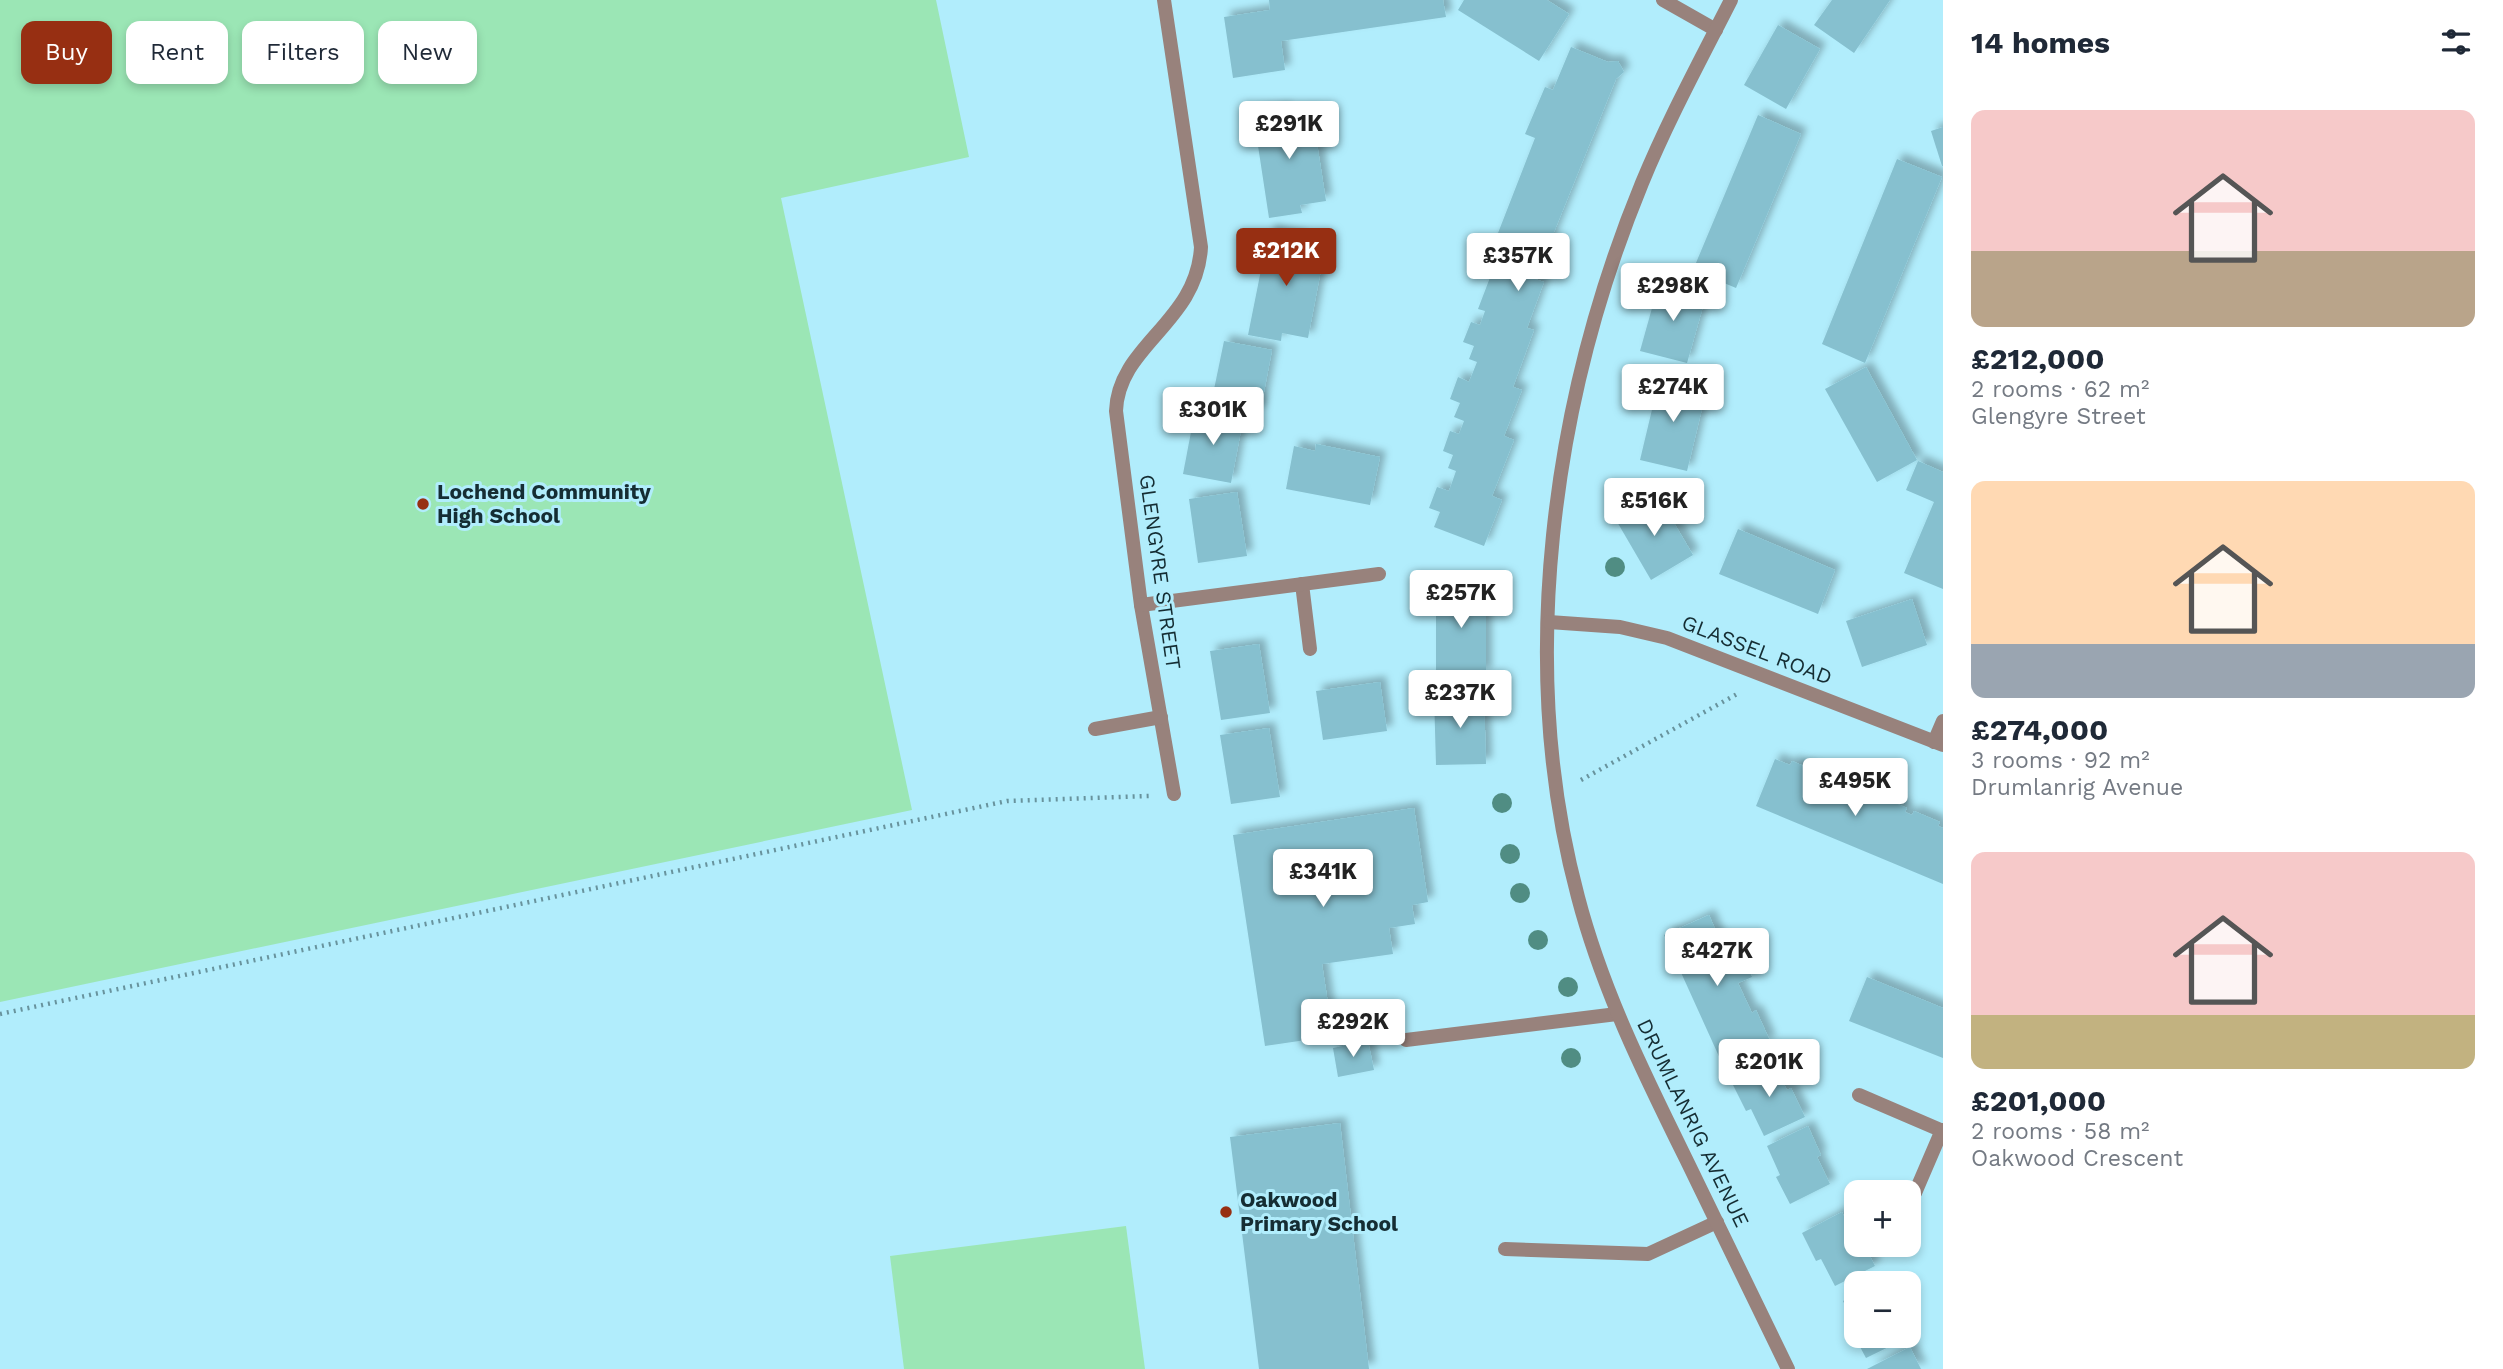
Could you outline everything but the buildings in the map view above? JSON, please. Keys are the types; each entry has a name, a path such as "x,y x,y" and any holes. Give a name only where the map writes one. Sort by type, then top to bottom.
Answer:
{"street":[{"name":"GLENGYRE STREET","path":"1164,0 1200,247 1199,269 1193,288 1133,363 1117,397 1141,606 1174,794"},
{"path":"1662,0 1716,30"},
{"name":"DRUMLANRIG AVENUE","path":"1731,0 1693,70 1642,184 1603,291 1573,402 1555,517 1549,622 1549,713 1557,794 1578,898 1617,1014 1788,1369"},
{"path":"1141,606 1379,574"},
{"path":"1302,584 1310,649"},
{"name":"GLASSEL ROAD","path":"1549,622 1620,627 1667,638 1939,743"},
{"path":"1095,729 1161,718"},
{"path":"1939,743 1943,721"},
{"path":"1406,1040 1617,1014"},
{"path":"1858,1095 1942,1130 1921,1180"},
{"path":"1505,1249 1648,1254 1717,1222"}],"path":[{"path":"1557,794 1767,677"},
{"path":"0,1014 1007,801 1145,796"}],"green space":[{"name":"Lochend Community High School","path":"0,0 936,0 969,157 781,198 912,810 0,1002"},
{"path":"1126,1226 1145,1369 904,1369 890,1256"}],"place":[{"name":"Lochend Community High School","path":"423,504"},
{"name":"Oakwood Primary School","path":"1226,1212"}]}
